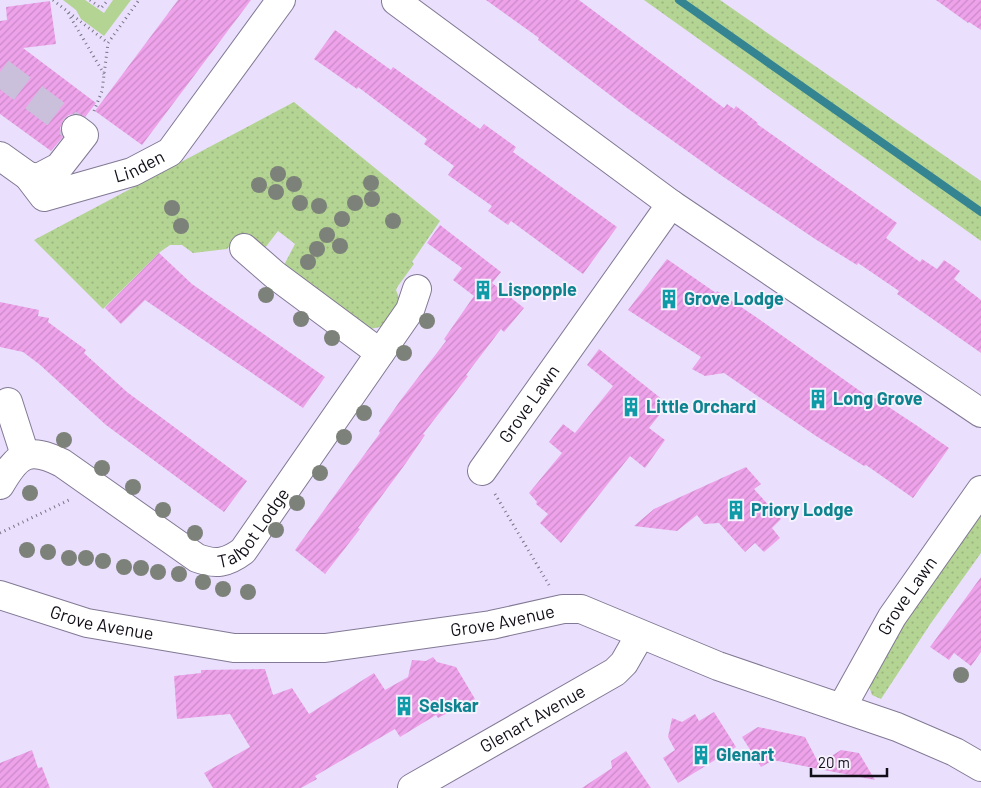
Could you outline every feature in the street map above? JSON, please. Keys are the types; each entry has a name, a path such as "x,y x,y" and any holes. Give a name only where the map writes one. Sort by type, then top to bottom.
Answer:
{"street":[{"name":"Linden","path":"0,156 28,176 44,197 132,172 170,152 281,0"},
{"path":"396,1 671,204 981,413"},
{"path":"28,176 38,178 59,167 84,135 76,129"},
{"name":"Grove Lawn","path":"482,471 671,204"},
{"path":"244,248 275,275 380,353"},
{"name":"Talbot Lodge","path":"25,455 35,453 62,462 197,558 219,563 230,560 242,551 410,310 417,289"},
{"path":"0,485 10,468 25,455 8,402"},
{"name":"Grove Lawn","path":"842,707 892,617 981,490"},
{"name":"Grove Avenue","path":"0,595 87,623 234,648 325,648 491,625 563,609 581,609 718,666 906,730 955,752 981,767"},
{"name":"Glenart Avenue","path":"412,788 615,672 624,663 640,635"}],"path":[{"path":"53,0 108,43 139,0"},
{"path":"90,0 102,8 108,0"},
{"path":"67,10 104,74"},
{"path":"482,471 563,609"},
{"path":"0,533 97,487"}],"green space":[{"path":"63,0 85,0 104,13 113,0 131,0 104,36 81,19 76,10"},
{"path":"644,0 720,0 981,181 981,241"},
{"path":"294,102 440,221 398,286 396,290 400,300 385,326 370,329 283,267 295,244 278,231 265,248 259,248 240,235 227,249 193,253 182,245 170,245 160,252 103,309 34,240"},
{"path":"981,511 981,553 931,623 881,699 872,695 867,680 887,645"}],"building":[{"path":"178,0 251,0 142,145 95,111"},
{"path":"486,0 579,0 724,108 727,104 734,109 736,106 757,124 897,223 886,238 920,262 922,259 937,269 944,260 960,271 954,279 981,300 981,353 897,294 899,291 858,263 857,265 815,239 722,176 627,108 538,40 539,38"},
{"path":"936,0 981,0 981,30 968,23"},
{"path":"50,1 56,44 23,48 96,103 85,117 77,113 69,115 64,119 60,128 63,137 51,151 0,114 0,21 7,20 6,7"},
{"path":"335,30 391,70 393,67 480,129 484,124 516,147 513,152 617,227 583,274 511,221 508,225 488,211 492,206 448,175 454,166 424,144 427,139 358,87 357,89 314,59"},
{"path":"440,225 501,272 492,283 524,308 504,332 501,329 466,375 468,376 423,434 425,435 406,463 358,528 360,529 325,574 295,550 380,433 379,431 400,401 446,341 444,339 474,296 453,280 462,268 427,243"},
{"path":"159,253 192,284 325,377 303,408 145,300 121,324 105,308"},
{"path":"667,259 716,293 717,291 756,317 867,396 869,394 949,448 913,498 866,465 864,466 816,436 724,373 705,376 692,369 701,357 628,310"},
{"path":"0,302 39,310 38,316 49,318 48,322 86,350 84,353 127,392 247,481 224,512 106,425 39,364 23,352 0,347"},
{"path":"599,349 668,404 649,428 665,440 645,468 630,456 561,543 540,523 548,514 536,504 537,502 529,493 562,453 549,442 563,424 575,433 613,386 587,365"},
{"name":"Priory Lodge","path":"746,467 761,484 754,489 781,519 772,528 780,538 764,552 755,543 745,552 719,523 704,524 697,515 677,531 634,526 654,509"},
{"path":"981,577 981,652 971,666 954,653 949,660 930,647"},
{"path":"433,657 437,662 456,667 475,699 438,718 436,715 400,737 395,729 315,776 317,779 301,788 213,788 204,773 250,747 230,714 177,719 174,676 201,673 201,670 265,669 273,695 292,688 309,714 374,673 385,690 408,677 412,660 426,661"},
{"name":"Glenart","path":"714,712 736,747 678,783 663,758 675,750 668,737 672,718 682,722 695,714 699,721"},
{"path":"758,727 805,737 819,764 841,750 859,753 875,780 773,760 761,767 742,737"},
{"path":"32,750 38,768 42,767 50,788 0,788 0,763"},
{"path":"626,751 651,788 582,788 612,768 611,761"}],"waterway":[{"path":"679,0 981,212"}],"tunnel":[{"path":"0,72 76,129"}],"place":[{"name":"Lispopple","path":"483,290"},
{"name":"Grove Lodge","path":"669,299"},
{"name":"Long Grove","path":"818,399"},
{"name":"Little Orchard","path":"631,407"},
{"name":"Priory Lodge","path":"736,510"},
{"name":"Selskar","path":"404,706"},
{"name":"Glenart","path":"701,755"}]}
